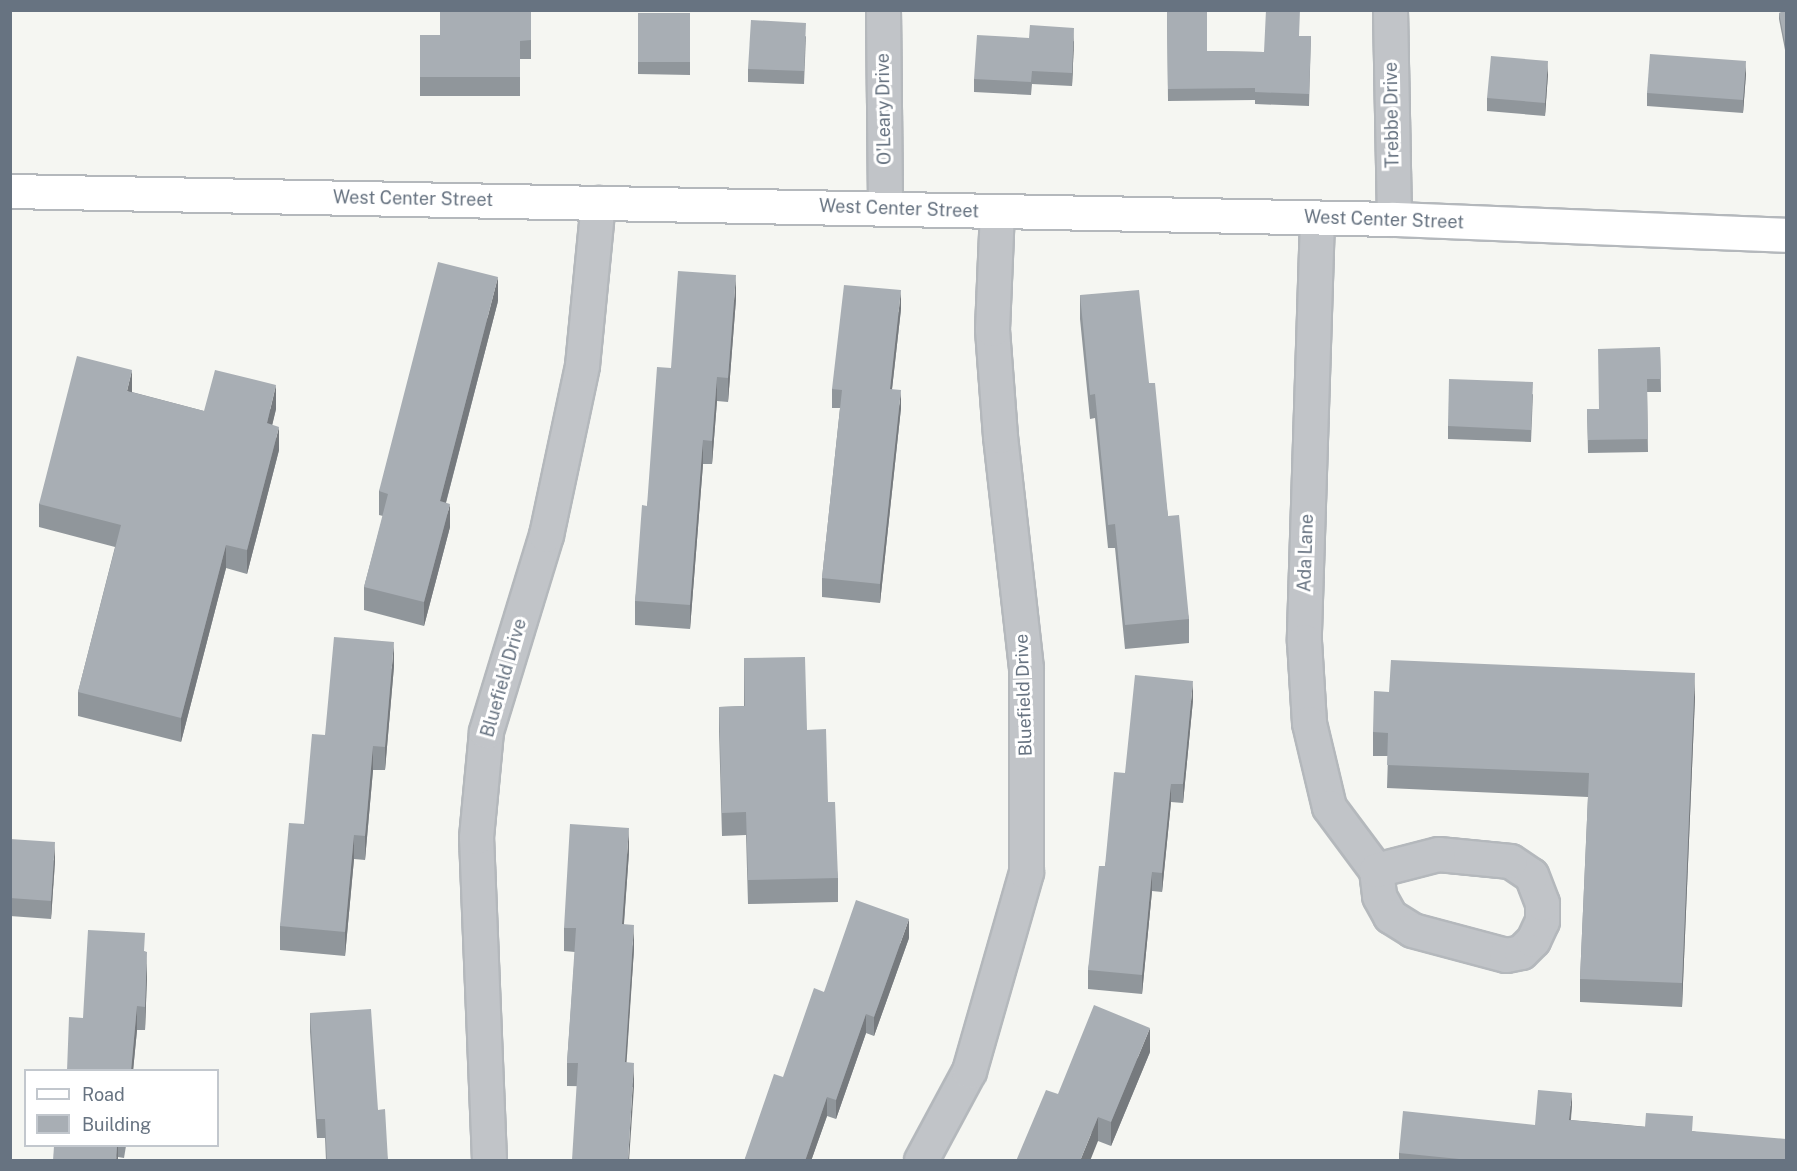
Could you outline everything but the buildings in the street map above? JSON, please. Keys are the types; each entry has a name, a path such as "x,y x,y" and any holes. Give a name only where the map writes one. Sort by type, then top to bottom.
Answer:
{"main road":[{"name":"West Center Street","path":"10,192 885,207 997,212 1394,219 1786,235"}],"street":[{"name":"O'Leary Drive","path":"883,10 885,207"},
{"name":"Trebbe Drive","path":"1390,10 1394,219"},
{"name":"Bluefield Drive","path":"489,1161 476,837 486,731 546,535 582,365 597,203"},
{"name":"Bluefield Drive","path":"921,1161 969,1071 1026,872 1026,668 1000,436 992,329 997,212"},
{"name":"Ada Lane","path":"1317,218 1304,641 1309,723 1329,807 1376,870 1379,896 1390,916 1412,930 1462,946 1506,955 1521,952 1533,940 1542,921 1542,903 1531,875 1510,861 1438,854 1376,870"}]}
